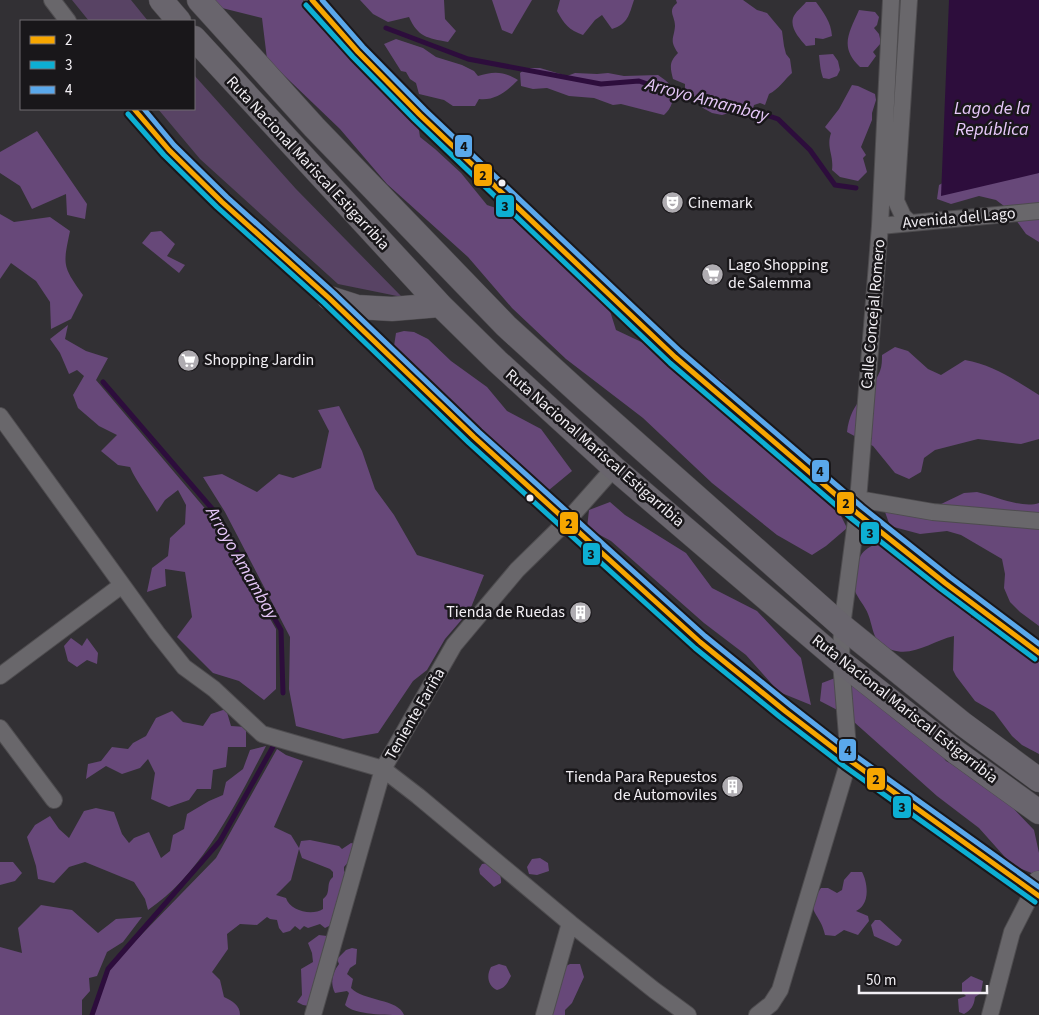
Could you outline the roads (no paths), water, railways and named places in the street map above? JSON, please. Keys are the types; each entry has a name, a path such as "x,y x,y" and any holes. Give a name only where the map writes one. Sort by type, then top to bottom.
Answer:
{"highway":[{"path":"161,0 178,20"},
{"name":"Ruta Nacional Mariscal Estigarribia","path":"199,0 314,127 506,326 586,400 842,626 963,724 1039,780"},
{"name":"Ruta Nacional Mariscal Estigarribia","path":"195,39 440,306 497,361 614,468 841,662 957,753 1039,812"},
{"path":"329,298 357,307 392,309 440,306"}],"street":[{"path":"52,0 67,20"},
{"path":"312,0 358,52 420,115 675,357 857,506 945,583 1039,653"},
{"name":"Calle Concejal Romero","path":"889,201 891,0"},
{"name":"Calle Concejal Romero","path":"850,760 841,662 842,626 857,506 880,226 889,201 909,0"},
{"path":"135,110 169,150 210,190 329,298 474,437 700,642 785,711 850,760 1037,890 1012,932 990,1015"},
{"path":"889,201 910,223"},
{"name":"Avenida del Lago","path":"880,226 1039,211"},
{"path":"0,416 157,633 184,667 214,689 262,734 383,770 418,796 570,923 688,1015"},
{"name":"Teniente Fariña","path":"314,1015 383,770 454,645 517,570 567,521 614,468"},
{"path":"857,506 1039,521"},
{"path":"0,676 122,585"},
{"path":"0,728 54,800"},
{"path":"757,1015 771,1004 780,990 850,760"},
{"path":"544,1015 570,923"}],"water":[{"name":"Lago de la República","path":"949,0 1039,0 1039,173 941,196"}],"waterway":[{"name":"Arroyo Amambay","path":"386,28 468,59 601,84 639,81 693,100 742,107 778,119 810,150 835,185 856,188"},
{"name":"Arroyo Amambay","path":"103,382 214,511 281,630 283,693"},
{"name":"Arroyo Amambay","path":"92,1015 108,969 220,841 274,745"}],"place":[{"name":"Cinemark","path":"672,203"},
{"name":"Lago Shopping de Salemma","path":"712,274"},
{"name":"Shopping Jardin","path":"188,360"},
{"name":"Tienda de Ruedas","path":"581,612"},
{"name":"Tienda Para Repuestos de Automoviles","path":"733,786"}]}
